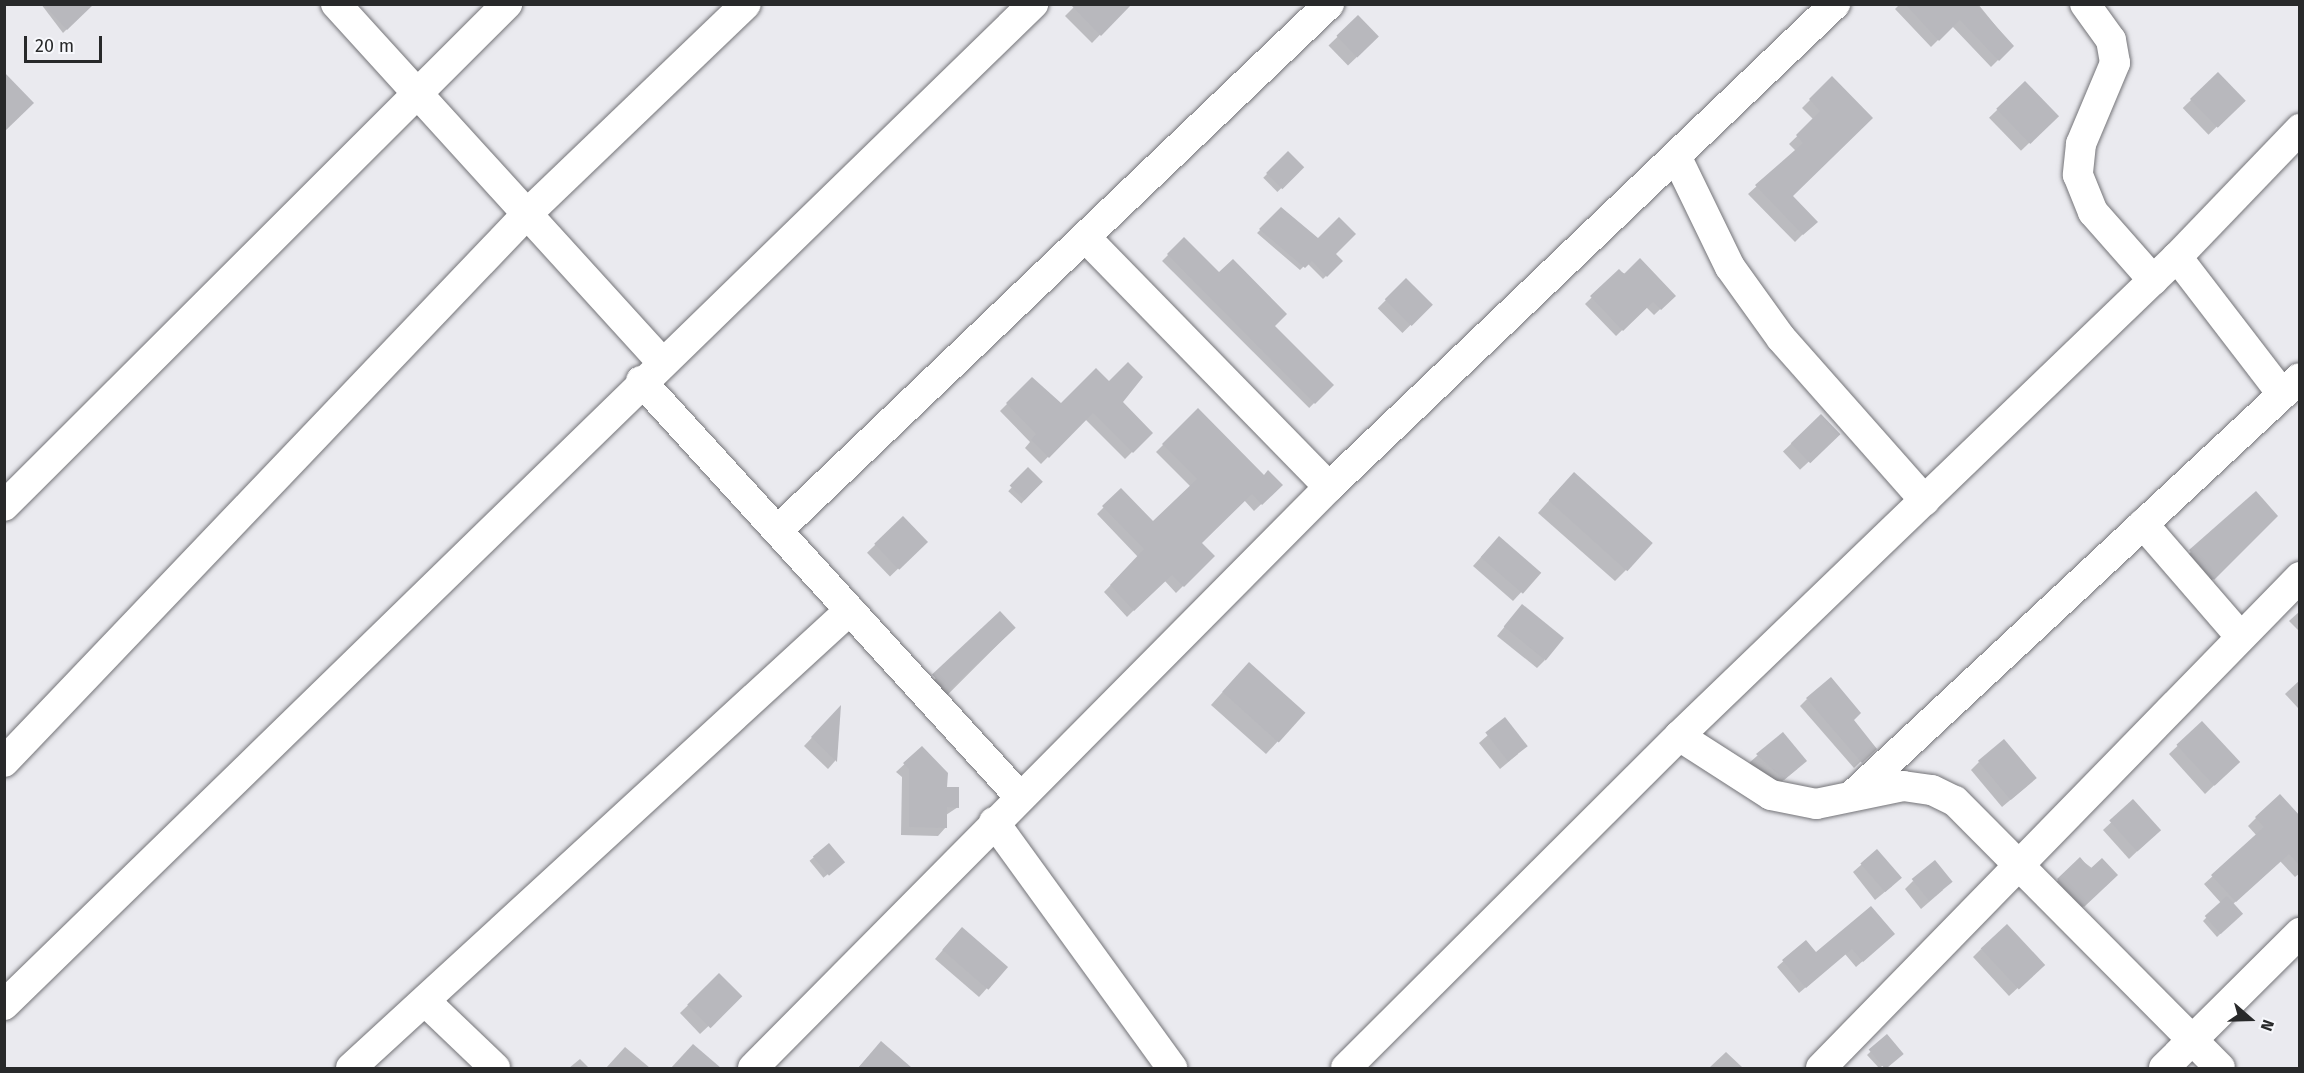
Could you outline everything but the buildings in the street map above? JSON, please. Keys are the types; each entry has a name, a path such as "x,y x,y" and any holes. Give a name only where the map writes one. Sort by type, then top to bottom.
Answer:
{"street":[{"path":"336,4 527,214 778,530 1020,797"},
{"path":"4,506 420,95 507,4"},
{"path":"4,762 527,214 746,4"},
{"path":"4,1005 651,371 1034,4"},
{"path":"778,530 1329,4"},
{"path":"753,1068 994,822 1329,487 1835,4"},
{"path":"2085,4 2111,40 2115,63 2081,144 2078,175 2093,212 2153,280"},
{"path":"1346,1068 1679,736 2177,257 2300,129"},
{"path":"1676,156 1730,267 1774,329 1925,501"},
{"path":"1085,237 1329,487"},
{"path":"1855,793 2291,386 2177,257"},
{"path":"2143,524 2240,636"},
{"path":"1821,1068 2300,577"},
{"path":"351,1068 850,610"},
{"path":"1679,736 1772,795 1816,804 1855,793 1903,786 1932,789 1955,801 2022,863 2220,1068"},
{"path":"994,822 1172,1068"},
{"path":"2164,1068 2300,933"},
{"path":"424,1001 495,1068"}]}
